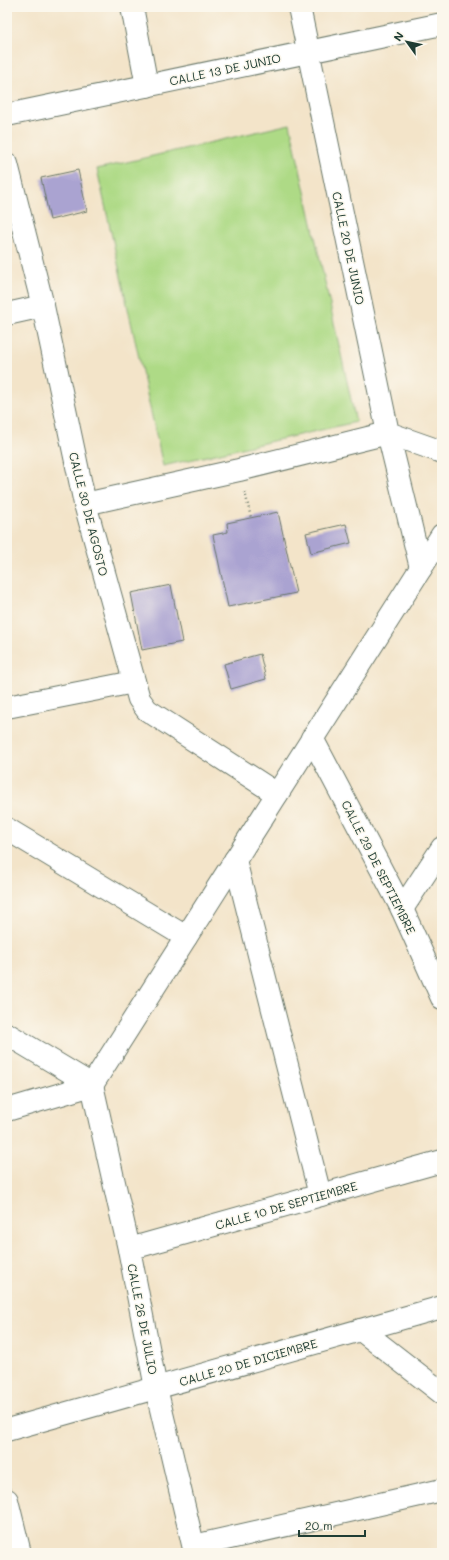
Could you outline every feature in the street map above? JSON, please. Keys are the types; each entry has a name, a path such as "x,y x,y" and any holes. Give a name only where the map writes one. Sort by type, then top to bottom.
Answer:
{"street":[{"path":"132,7 147,86"},
{"name":"CALLE 20 DE JUNIO","path":"299,7 388,433 421,568"},
{"name":"CALLE 13 DE JUNIO","path":"7,115 442,24"},
{"name":"CALLE 30 DE AGOSTO","path":"7,164 43,306 85,504 139,699 147,710 278,794"},
{"path":"7,314 43,306"},
{"path":"85,504 239,470 388,433 442,452"},
{"path":"7,1110 92,1085 442,535"},
{"path":"7,707 134,682"},
{"name":"CALLE 29 DE SEPTIEMBRE","path":"312,738 402,909 442,998"},
{"path":"7,829 186,937"},
{"path":"402,909 442,848"},
{"path":"235,860 320,1195"},
{"path":"7,1034 92,1085"},
{"name":"CALLE 26 DE JULIO","path":"92,1085 129,1249 156,1388 194,1550"},
{"name":"CALLE 10 DE SEPTIEMBRE","path":"129,1249 442,1161"},
{"name":"CALLE 20 DE DICIEMBRE","path":"7,1430 442,1307"},
{"path":"361,1330 442,1393"},
{"path":"194,1550 442,1490"},
{"path":"7,1500 20,1553"}],"path":[{"path":"239,470 251,518"}],"green space":[{"path":"290,124 356,422 163,466 97,169"}],"building":[{"path":"78,170 87,211 50,220 41,178"},
{"path":"278,512 296,593 228,607 213,535 228,532 227,523"},
{"path":"346,524 351,543 311,553 306,533"},
{"path":"171,585 182,642 142,650 131,593"},
{"path":"260,654 266,679 231,689 224,664"}]}
